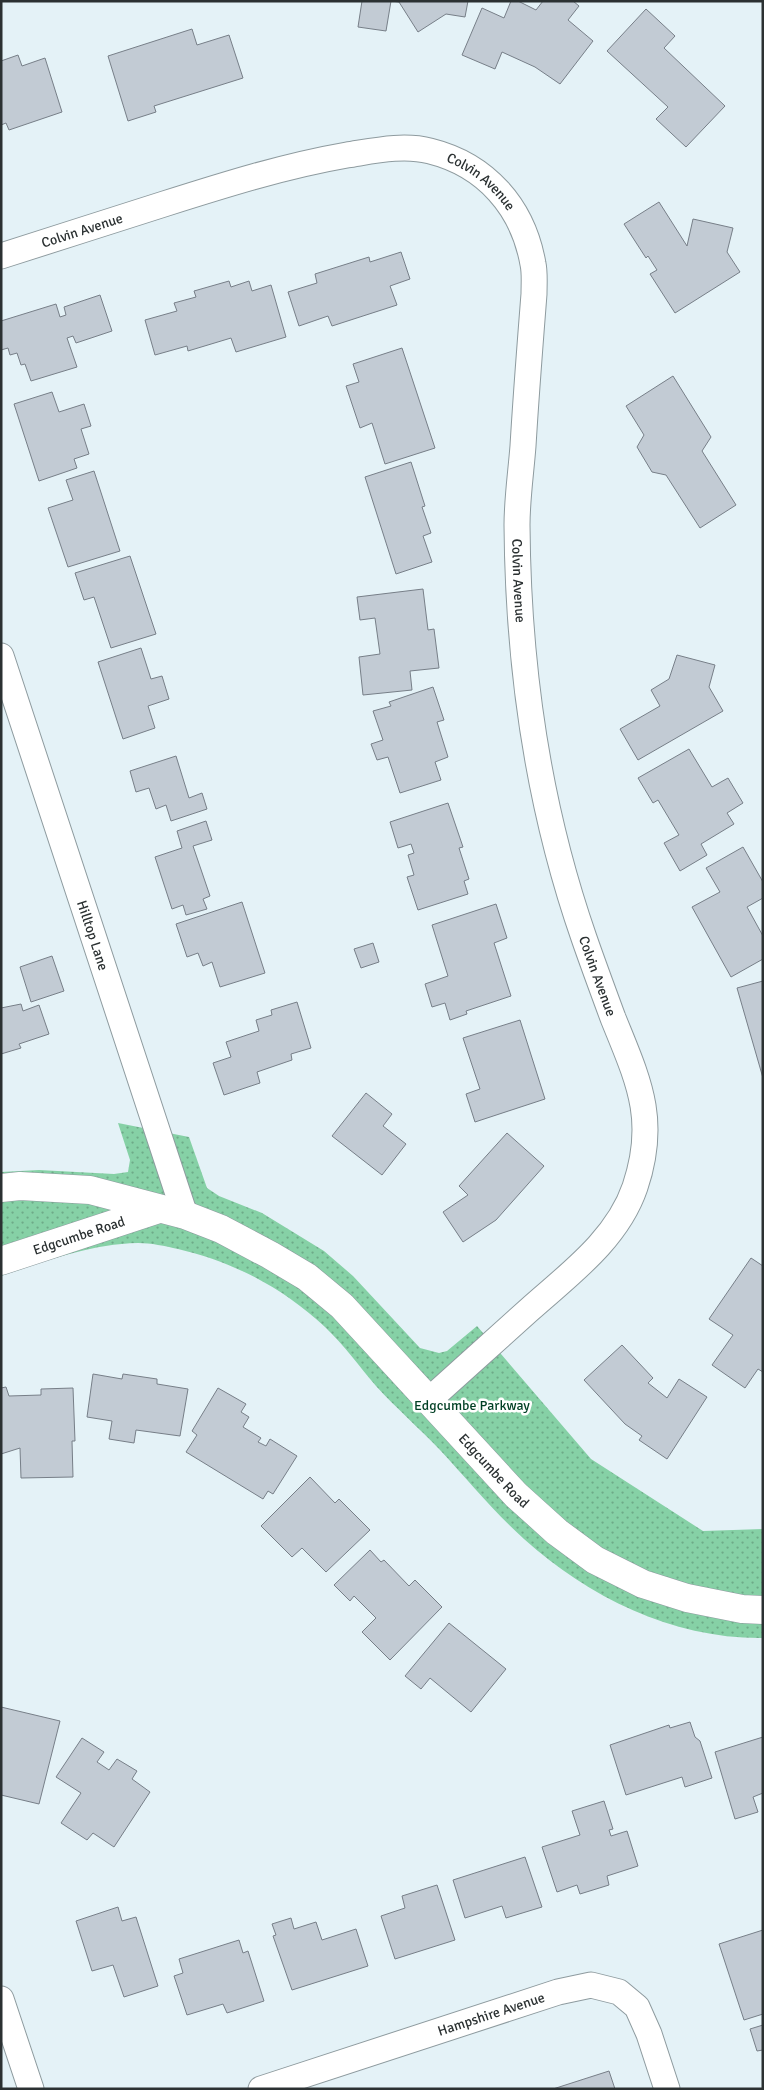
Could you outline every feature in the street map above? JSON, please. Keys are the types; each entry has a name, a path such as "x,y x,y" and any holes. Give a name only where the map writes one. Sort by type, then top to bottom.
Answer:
{"street":[{"name":"Colvin Avenue","path":"1,256 236,181 333,158 407,148 429,150 460,161 488,179 510,204 526,233 534,265 534,294 517,522 521,633 533,732 555,840 583,936 614,1019 632,1059 642,1091 646,1124 643,1157 634,1189 620,1219 594,1251 429,1400"},
{"name":"Hilltop Lane","path":"1,656 185,1215"},
{"name":"Edgcumbe Road","path":"1,1188 20,1186 90,1190 185,1215 221,1229 307,1277 342,1306 516,1495 557,1532 595,1560 643,1584 687,1598 742,1609 763,1610"},
{"name":"Edgcumbe Road","path":"1,1261 159,1209"},
{"name":"Hampshire Avenue","path":"261,2089 558,1992 591,1985 619,1992 638,2007 650,2034 667,2089"},
{"path":"1,1999 31,2089"}],"green space":[{"name":"Edgcumbe Parkway","path":"118,1123 189,1137 207,1188 219,1196 262,1213 324,1251 353,1276 420,1348 439,1353 447,1351 477,1326 591,1459 703,1531 763,1529 763,1638 697,1631 665,1623 605,1597 577,1580 524,1539 502,1518 440,1450 376,1386 325,1327 292,1300 257,1278 199,1254 153,1244 138,1243 103,1246 85,1250 1,1276 1,1172 39,1170 114,1174 128,1172 130,1160"}],"building":[{"path":"362,1 391,1 386,31 358,27"},
{"path":"391,1 468,1 465,17 446,14 418,32 399,2"},
{"path":"511,1 518,1 536,10 543,1 573,1 579,6 568,20 593,41 560,84 535,67 502,52 495,69 462,55 482,8 504,18"},
{"path":"646,9 675,36 664,48 725,106 686,147 656,119 668,107 607,51"},
{"path":"192,29 197,45 229,35 243,78 154,106 156,112 128,121 108,56"},
{"path":"18,55 22,66 45,58 62,112 9,130 6,123 1,125 1,61"},
{"path":"659,202 687,246 693,219 733,228 727,252 740,272 675,313 650,274 657,270 648,256 646,258 624,224"},
{"path":"401,252 410,279 390,286 397,305 332,326 328,316 299,326 288,292 317,283 315,274 369,257 370,262"},
{"path":"229,281 231,287 249,281 252,291 271,285 286,337 236,352 231,338 188,351 187,346 155,355 145,320 177,311 174,303 196,297 194,291"},
{"path":"100,295 112,331 76,343 73,336 67,338 77,367 31,381 25,364 21,365 17,353 10,355 8,348 1,350 1,321 56,304 60,317 66,315 64,307"},
{"path":"402,348 435,448 385,464 372,423 360,428 346,386 359,382 353,364"},
{"path":"673,376 711,437 702,451 736,505 700,528 666,475 652,472 637,447 644,435 626,406"},
{"path":"52,392 59,412 84,404 91,426 81,429 89,454 74,459 77,468 39,481 14,404"},
{"path":"411,462 425,506 422,507 431,533 423,536 432,562 396,574 365,477"},
{"path":"94,471 120,551 68,567 48,508 73,500 66,480"},
{"path":"130,556 156,634 111,648 94,597 84,600 75,573"},
{"path":"423,589 428,630 434,629 439,668 410,671 412,690 363,695 359,657 380,654 375,618 360,620 357,597"},
{"path":"141,648 151,679 162,676 169,699 148,706 155,728 123,739 98,662"},
{"path":"677,655 715,665 709,687 723,711 638,760 620,729 660,706 651,690 669,679"},
{"path":"433,687 444,720 437,722 448,757 435,762 441,780 400,793 388,757 377,760 371,744 383,740 373,711 391,706 389,702"},
{"path":"689,749 712,787 728,778 743,803 727,813 734,824 701,844 707,855 680,871 664,843 679,835 658,800 653,803 638,778"},
{"path":"176,756 189,798 202,793 207,809 171,821 166,805 156,809 149,788 136,792 130,771"},
{"path":"448,803 463,847 459,848 469,879 464,881 468,894 418,910 407,877 414,875 408,855 414,853 411,844 398,848 390,822"},
{"path":"206,821 212,840 193,846 210,896 203,899 207,909 186,915 183,905 172,909 155,857 182,848 177,831"},
{"path":"743,847 763,882 763,898 747,907 763,936 763,959 731,977 692,907 720,892 706,868"},
{"path":"242,902 265,973 220,987 212,962 203,966 198,953 187,957 176,924"},
{"path":"496,904 507,938 494,943 511,996 466,1011 467,1014 450,1020 445,1003 432,1007 425,984 448,976 432,925"},
{"path":"373,943 379,962 361,968 354,949"},
{"path":"52,956 64,991 31,1002 20,967"},
{"path":"763,981 763,1078 737,988"},
{"path":"297,1002 311,1048 291,1054 292,1060 257,1072 260,1083 224,1095 213,1063 231,1057 226,1042 259,1031 256,1020 272,1015 271,1010"},
{"path":"21,1004 23,1011 39,1005 49,1034 19,1044 21,1048 1,1054 1,1008"},
{"path":"520,1020 545,1099 475,1122 466,1094 480,1089 463,1038"},
{"path":"366,1093 392,1114 383,1126 406,1144 382,1175 332,1136"},
{"path":"507,1133 544,1166 496,1220 463,1242 443,1212 468,1195 459,1186"},
{"path":"751,1258 763,1266 763,1372 758,1369 745,1388 712,1365 733,1335 709,1319"},
{"path":"622,1345 653,1378 648,1383 667,1398 679,1379 707,1397 667,1459 639,1440 642,1436 625,1424 584,1380"},
{"path":"93,1374 122,1379 123,1374 157,1379 157,1384 188,1389 180,1436 136,1430 134,1443 109,1439 112,1421 87,1417"},
{"path":"6,1387 9,1396 41,1395 41,1389 73,1388 75,1441 72,1441 73,1477 21,1478 20,1448 1,1454 1,1388"},
{"path":"218,1388 246,1404 241,1412 249,1417 243,1427 261,1438 258,1442 266,1446 270,1439 297,1456 273,1494 268,1491 263,1499 186,1452 197,1435 192,1431"},
{"path":"310,1477 335,1503 339,1499 370,1530 326,1572 302,1548 292,1557 261,1526"},
{"path":"370,1550 381,1562 384,1560 409,1586 415,1580 442,1607 390,1660 362,1632 376,1618 354,1596 350,1601 334,1585"},
{"path":"449,1623 506,1669 471,1712 430,1678 421,1689 405,1676"},
{"path":"1,1707 60,1721 39,1804 1,1795"},
{"path":"690,1722 695,1737 700,1741 712,1778 685,1787 682,1777 626,1795 610,1745 669,1725 670,1728"},
{"path":"763,1737 763,1793 753,1797 758,1812 735,1819 715,1752"},
{"path":"82,1738 104,1752 97,1762 109,1770 117,1759 137,1771 132,1779 150,1792 114,1847 93,1833 87,1840 61,1823 81,1793 56,1777"},
{"path":"604,1801 613,1829 609,1830 611,1836 627,1831 638,1866 607,1876 609,1885 580,1894 577,1885 557,1892 542,1847 580,1835 572,1811"},
{"path":"525,1857 542,1907 506,1918 502,1906 465,1918 453,1880"},
{"path":"437,1885 455,1940 395,1959 381,1916 405,1908 402,1896"},
{"path":"118,1907 122,1921 136,1917 158,1986 124,1997 113,1965 92,1971 76,1921"},
{"path":"291,1918 294,1929 316,1922 322,1940 356,1929 368,1966 292,1990 273,1936 276,1935 272,1924"},
{"path":"763,1930 763,2014 744,2020 719,1944"},
{"path":"239,1940 243,1953 248,1951 264,2001 227,2013 223,2004 187,2015 174,1976 183,1973 179,1959"},
{"path":"763,2025 763,2050 757,2051 750,2029"},
{"path":"609,2071 615,2089 553,2089"}]}
